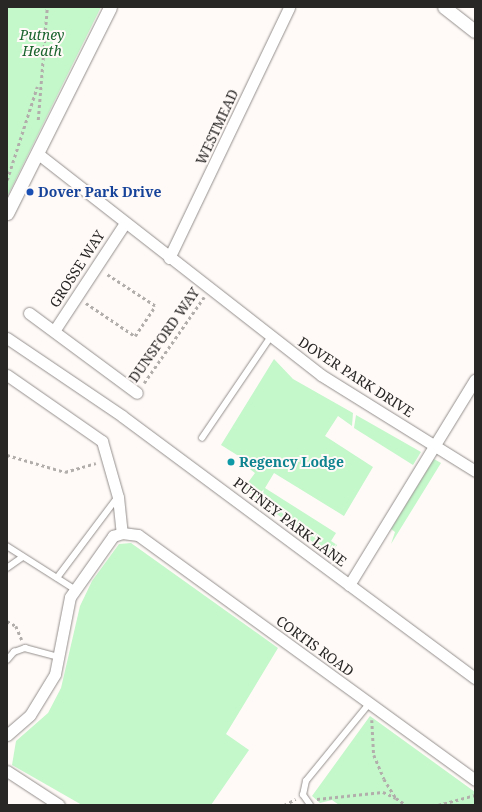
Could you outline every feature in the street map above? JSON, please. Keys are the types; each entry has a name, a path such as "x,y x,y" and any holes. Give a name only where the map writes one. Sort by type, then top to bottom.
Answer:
{"street":[{"path":"7,213 110,7"},
{"name":"WESTMEAD","path":"169,258 289,7"},
{"path":"444,7 475,32"},
{"name":"DOVER PARK DRIVE","path":"37,153 270,338 321,375 436,445 475,471"},
{"name":"GROSSE WAY","path":"54,331 97,268 125,223"},
{"name":"GROSSE WAY","path":"29,313 137,393"},
{"name":"PUTNEY PARK LANE","path":"7,338 122,416 475,678"},
{"path":"7,375 102,441 106,460 118,497 122,533 113,536 70,597 55,674 30,715 7,735"},
{"path":"349,585 475,379"},
{"name":"CORTIS ROAD","path":"122,533 138,535 475,780"},
{"path":"7,771 59,805"}],"lane":[{"path":"202,438 270,338"},
{"path":"57,578 118,497"},
{"path":"7,546 76,590"},
{"path":"7,568 23,557"},
{"path":"7,660 14,652 25,648 58,657"},
{"path":"310,805 303,795 306,781 372,706"}],"path":[{"path":"38,127 38,84 47,7"},
{"path":"7,180 38,84"},
{"path":"77,297 135,336 155,306 97,268"},
{"name":"DUNSFORD WAY","path":"137,393 208,290"},
{"path":"7,455 65,472 106,460"},
{"path":"7,621 16,626 25,648"},
{"path":"372,706 371,721 374,755 396,798"},
{"path":"314,805 317,798 328,795 360,792 383,792 406,805"},
{"path":"438,805 475,795"}],"green space":[{"name":"Putney Heath","path":"7,7 101,7 7,197"},
{"path":"274,359 293,379 353,413 352,426 338,416 325,436 373,467 344,516 274,473 265,488 336,533 331,541 337,545 330,556 244,488 255,473 242,463 245,460 221,445"},
{"path":"356,415 421,452 413,465 354,428"},
{"path":"434,459 441,463 391,544 395,532 391,529"},
{"path":"131,543 278,648 226,734 249,750 211,805 82,805 12,765 16,741 48,713 61,688 80,606 92,581 119,544"},
{"path":"370,716 475,792 475,805 339,805 332,800 320,803 312,796"}],"place":[{"name":"Dover Park Drive","path":"30,192"},
{"name":"Regency Lodge","path":"231,462"}]}
